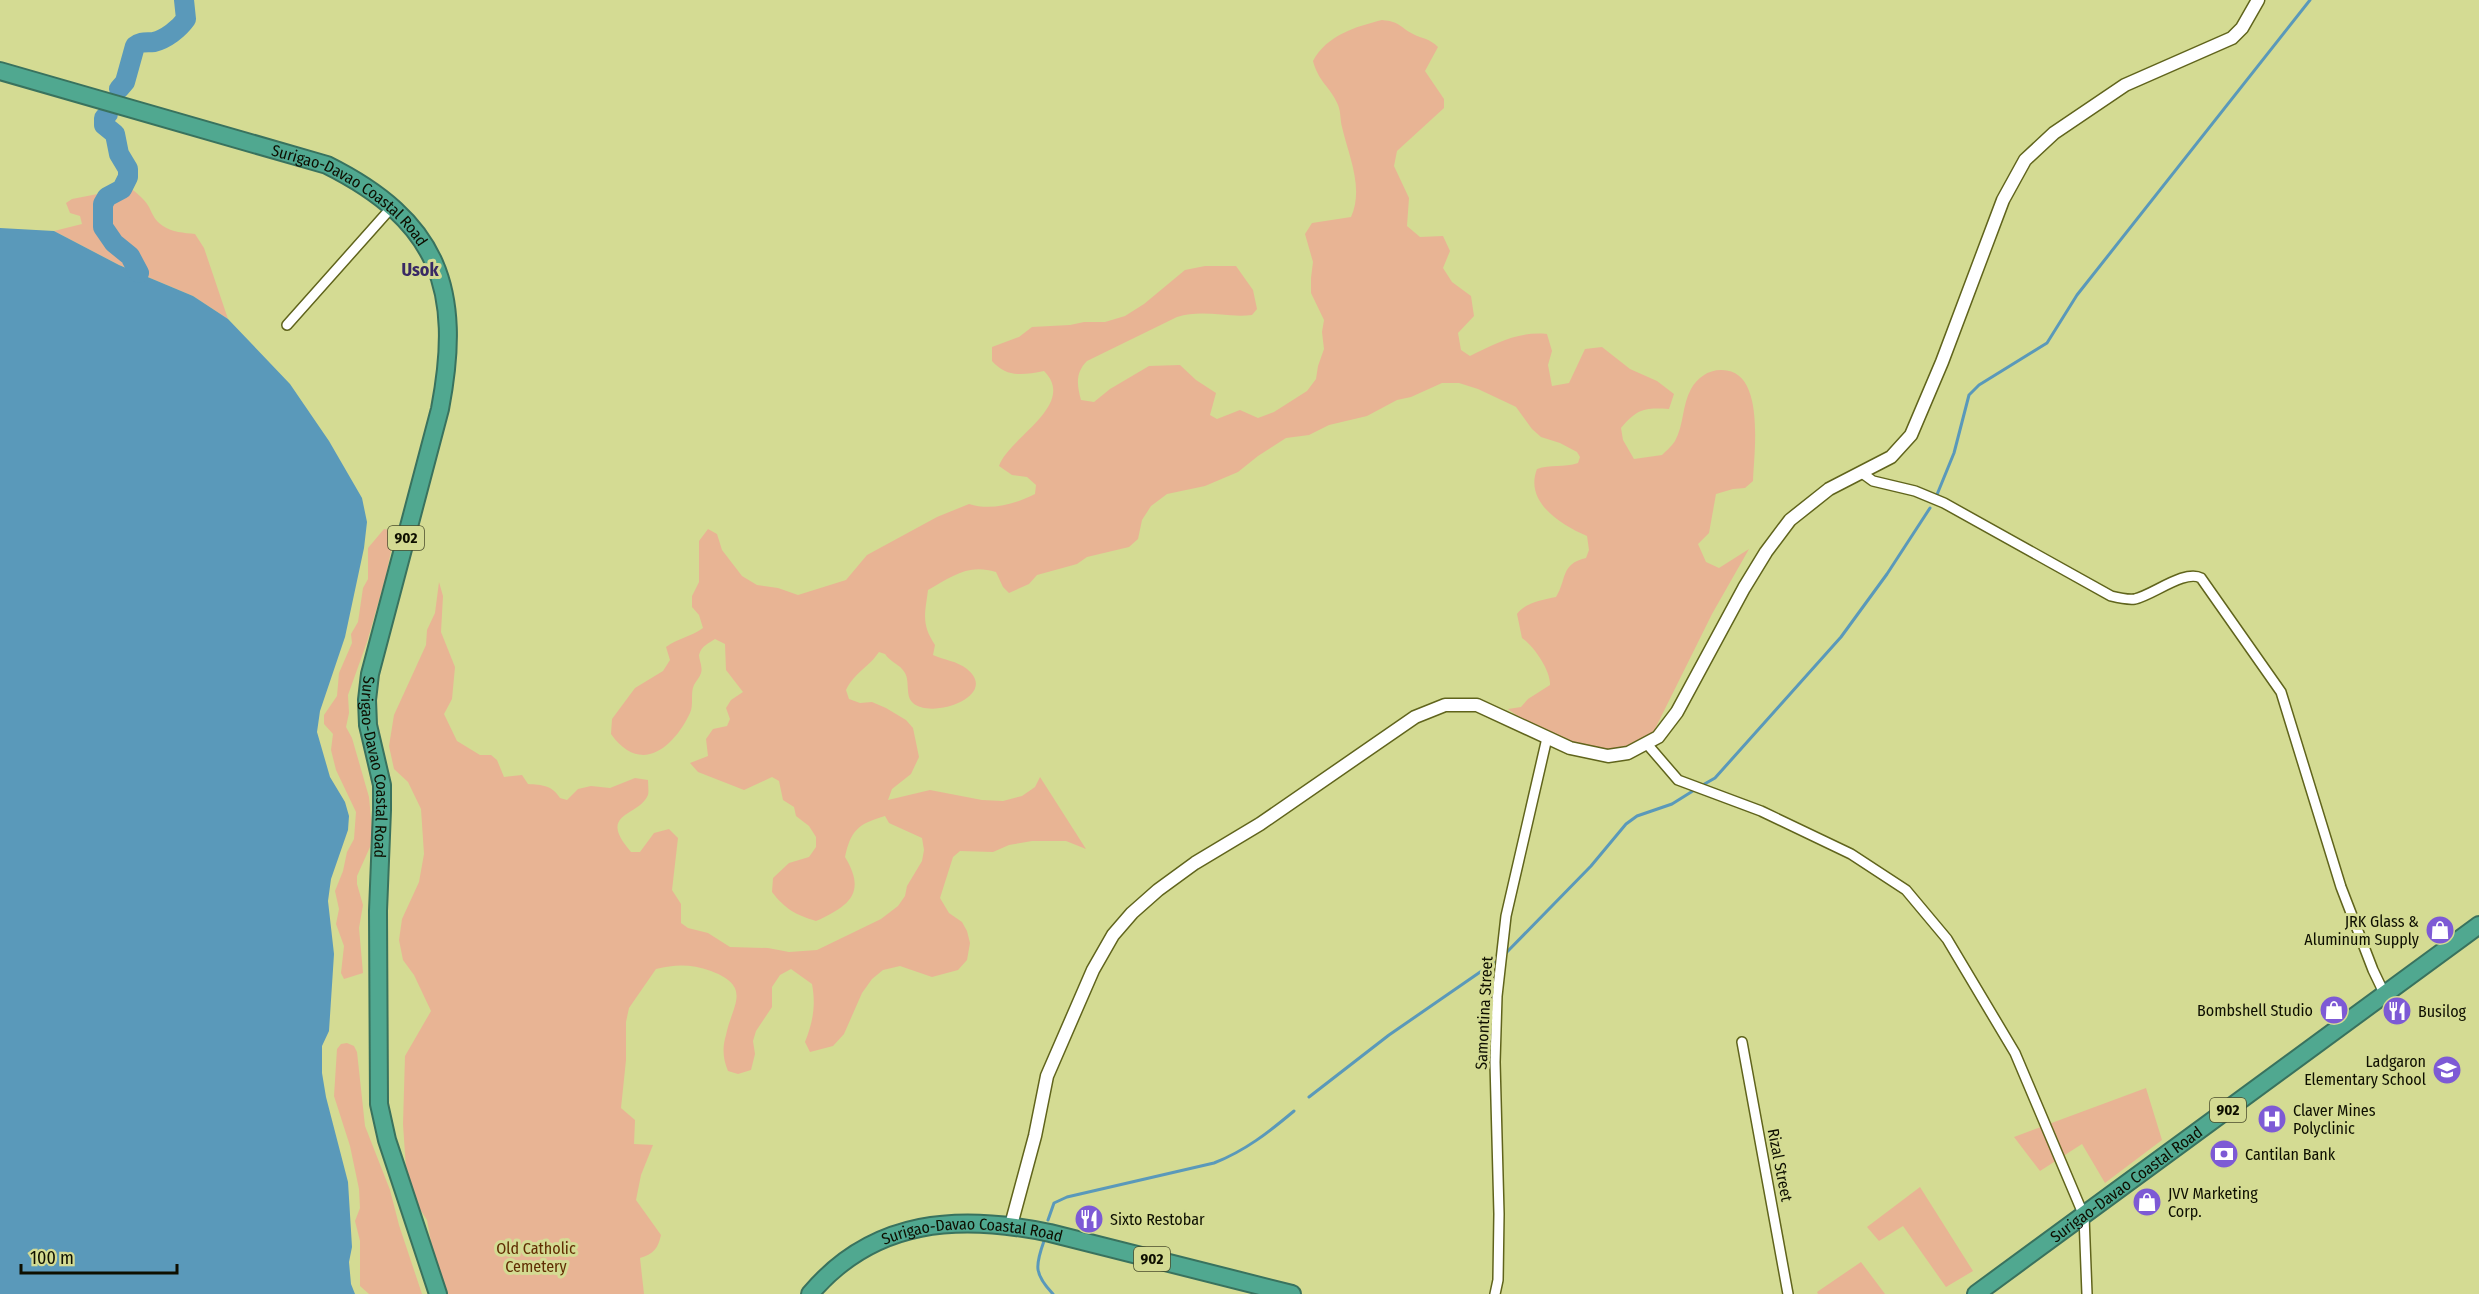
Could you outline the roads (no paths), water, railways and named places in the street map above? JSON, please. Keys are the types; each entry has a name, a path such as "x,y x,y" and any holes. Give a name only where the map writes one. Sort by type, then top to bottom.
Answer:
{"highway":[{"name":"Surigao-Davao Coastal Road","path":"0,71 327,165 369,189 392,207 411,227 432,255 445,291 449,330 446,378 440,409 370,674 367,700 368,725 382,785 378,911 379,1104 387,1140 438,1294"},
{"name":"Surigao-Davao Coastal Road","path":"1976,1294 2479,925"},
{"name":"Surigao-Davao Coastal Road","path":"810,1294 848,1257 865,1246 895,1234 950,1223 1011,1225 1292,1294"}],"street":[{"path":"1011,1225 1052,1061 1093,969 1113,935 1132,912 1195,863 1260,824 1415,717 1430,710 1445,705 1477,705 1570,748 1608,756 1628,753 1647,744 1663,732 1677,712 1744,588 1766,552 1790,520 1829,489 1891,456 1911,435 1942,362 2003,200 2025,160 2055,133 2125,85 2232,38 2242,28 2258,0"},
{"path":"287,325 392,207"},
{"path":"1862,473 1873,482 1915,491 1944,502 2111,596 2134,599 2181,579 2193,576 2201,578 2281,692 2341,887 2370,963 2385,995"},
{"name":"Samontina Street","path":"1495,1294 1498,1280 1499,1214 1494,1062 1497,996 1506,916 1547,738"},
{"path":"1647,744 1678,780 1761,811 1851,854 1906,890 1947,939 2015,1053 2084,1216 2087,1294"},
{"name":"Rizal Street","path":"1742,1042 1788,1294"}],"water":[{"path":"0,228 54,231 119,265 193,296 228,319 290,384 329,441 362,498 367,522 364,548 345,637 320,711 317,732 330,777 345,802 349,816 348,830 331,879 328,901 334,954 329,1031 322,1046 322,1073 348,1182 352,1247 349,1262 351,1284 355,1294 0,1294"}],"waterway":[{"path":"119,89 125,82 135,46 163,39 186,19 184,0"},
{"path":"1936,497 1954,453 1969,395 1979,385 2047,343 2077,295 2310,0"},
{"path":"108,114 104,118 104,125 115,134 119,154 128,169 128,177 122,189 107,197 103,204 103,227 114,243 130,256 139,273"},
{"path":"1701,786 1715,778 1841,637 1887,574 1930,508"},
{"path":"1504,955 1591,866 1626,824 1637,816 1672,804 1696,789"},
{"path":"1309,1097 1389,1035 1499,959"},
{"path":"1048,1220 1054,1203 1067,1197 1214,1163 1236,1153 1294,1111"},
{"path":"1044,1241 1038,1263 1039,1275 1053,1294"}],"place":[{"name":"JRK Glass & Aluminum Supply","path":"2440,930"},
{"name":"Bombshell Studio","path":"2334,1010"},
{"name":"Busilog","path":"2397,1011"},
{"name":"Ladgaron Elementary School","path":"2447,1070"},
{"name":"Claver Mines Polyclinic","path":"2272,1119"},
{"name":"Cantilan Bank","path":"2224,1154"},
{"name":"JVV Marketing Corp.","path":"2147,1202"},
{"name":"Sixto Restobar","path":"1089,1219"}],"district":[{"name":"Usok","path":"420,270"}],"park label":[{"name":"Old Catholic Cemetery","path":"536,1257"}]}
